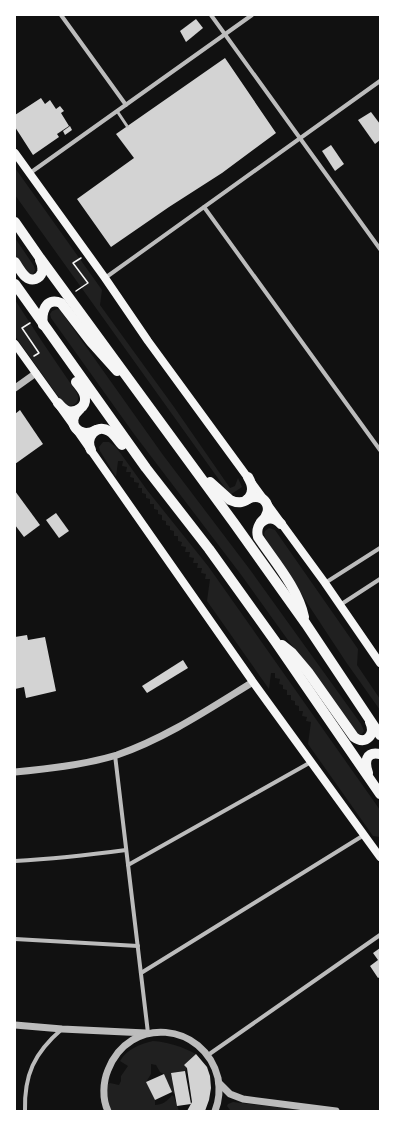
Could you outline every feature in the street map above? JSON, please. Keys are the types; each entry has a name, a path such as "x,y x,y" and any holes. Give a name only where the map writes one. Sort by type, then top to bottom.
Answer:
{"highway":[{"path":"15,222 306,624 380,735"},
{"path":"15,262 26,278 35,280 42,274 40,258"},
{"path":"15,284 42,324 146,468 209,549 275,641 380,794"},
{"path":"141,395 104,358 61,303 53,301 46,305 42,314 42,324 46,338 84,395 85,402 75,414 73,422 76,429 86,434 104,429 111,432 131,457 146,468"},
{"path":"58,403 67,411 71,412 79,410"},
{"path":"91,450 89,446 89,439 96,430"},
{"path":"194,468 230,500 241,502 257,497 261,498 266,503 268,514 257,529 258,538 286,578 304,614 306,624"},
{"path":"248,478 253,488 248,499"},
{"path":"261,522 272,519 281,524"},
{"path":"275,641 298,660 357,739 366,739 372,734 372,726 369,719"},
{"path":"372,782 366,769 366,761 370,755 380,754"}],"main road":[{"path":"15,153 148,340 325,583 380,662"},
{"path":"15,344 253,682 380,857"}],"street":[{"path":"61,15 126,105"},
{"path":"211,15 380,249"},
{"path":"30,174 252,15"},
{"path":"105,278 380,82"},
{"path":"204,207 380,450"},
{"path":"15,388 36,373"},
{"path":"325,583 380,548"},
{"path":"340,605 380,579"},
{"path":"15,772 49,769 115,755 137,747 189,722 253,682"},
{"path":"115,755 148,1033"},
{"path":"128,865 311,762"},
{"path":"141,974 364,834"},
{"path":"15,861 87,856 126,850"},
{"path":"208,1055 380,935"},
{"path":"15,939 138,946"},
{"path":"15,1025 62,1029 148,1033 165,1032 181,1035 196,1043 208,1055 215,1068 219,1083 219,1096 215,1111"},
{"path":"25,1111 26,1087 34,1061 43,1048 62,1029"},
{"path":"108,1111 104,1092 105,1076 111,1062 121,1049 133,1039 148,1033"},
{"path":"219,1083 230,1094 243,1099 336,1111"}],"lane":[{"path":"116,111 127,126"}],"path":[{"path":"73,263 88,283"},
{"path":"22,328 39,353"}],"shaded area":[{"path":"15,168 102,290 100,305 174,407 230,488 235,486 238,478 242,487 230,495 15,195"},
{"path":"15,238 34,266 35,270 33,274 29,275 15,257"},
{"path":"15,300 77,393 78,400 75,404 68,406 63,403 15,336"},
{"path":"57,309 60,310 163,455 251,571 361,724 364,731 362,734 357,734 242,576 134,434 51,318 50,314 52,311"},
{"path":"103,442 109,442 116,447 147,490 208,566 373,800 380,810 380,837 373,836 308,744 311,722 306,721 307,717 302,716 303,711 299,711 299,706 295,705 295,701 291,700 291,695 287,695 287,690 283,689 283,685 279,684 280,679 275,678 275,673 271,673 269,689 207,601 210,579 205,579 206,574 201,573 202,568 197,568 198,563 193,563 194,558 189,557 190,552 185,552 186,547 181,546 182,542 178,541 178,536 174,536 174,531 170,530 170,526 166,525 166,521 162,520 162,515 158,514 158,510 154,509 154,504 150,504 150,499 146,498 146,494 142,493 142,488 138,488 139,483 134,482 134,478 130,477 131,472 126,472 127,467 122,466 123,461 118,461 116,477 100,451 99,447"},
{"path":"269,528 275,530 358,649 357,665 380,699 380,710 346,662 267,542 264,534"},
{"path":"153,1041 175,1045 196,1054 184,1065 187,1068 185,1071 171,1073 175,1094 172,1092 164,1074 160,1072 156,1065 151,1064 151,1074 146,1082 155,1100 155,1105 165,1102 172,1095 179,1111 111,1111 107,1094 108,1084 119,1085 121,1076 128,1066 120,1061 126,1053 134,1048"},
{"path":"233,1102 309,1111 230,1110 227,1106"}],"building":[{"path":"196,19 203,28 186,42 180,31"},
{"path":"225,58 276,133 222,173 111,247 77,199 134,158 116,134"},
{"path":"41,98 45,104 50,100 56,109 60,106 64,111 61,113 69,126 57,134 59,137 33,155 15,127 15,115"},
{"path":"371,112 380,124 380,140 375,144 358,120"},
{"path":"70,126 72,130 65,135 63,131"},
{"path":"331,145 344,164 335,171 322,151"},
{"path":"20,410 43,444 15,464 15,414"},
{"path":"15,491 40,525 24,537 15,525"},
{"path":"56,513 69,531 59,538 46,520"},
{"path":"27,635 28,640 45,637 56,691 26,698 24,687 15,689 15,637"},
{"path":"183,660 188,668 147,693 142,686"},
{"path":"380,948 380,977 378,978 370,966 378,960 373,953"},
{"path":"196,1054 207,1067 210,1076 211,1088 205,1111 187,1111 192,1102 187,1068 184,1065"},
{"path":"185,1071 191,1104 177,1106 171,1073"},
{"path":"164,1074 172,1092 155,1100 146,1082"}]}
